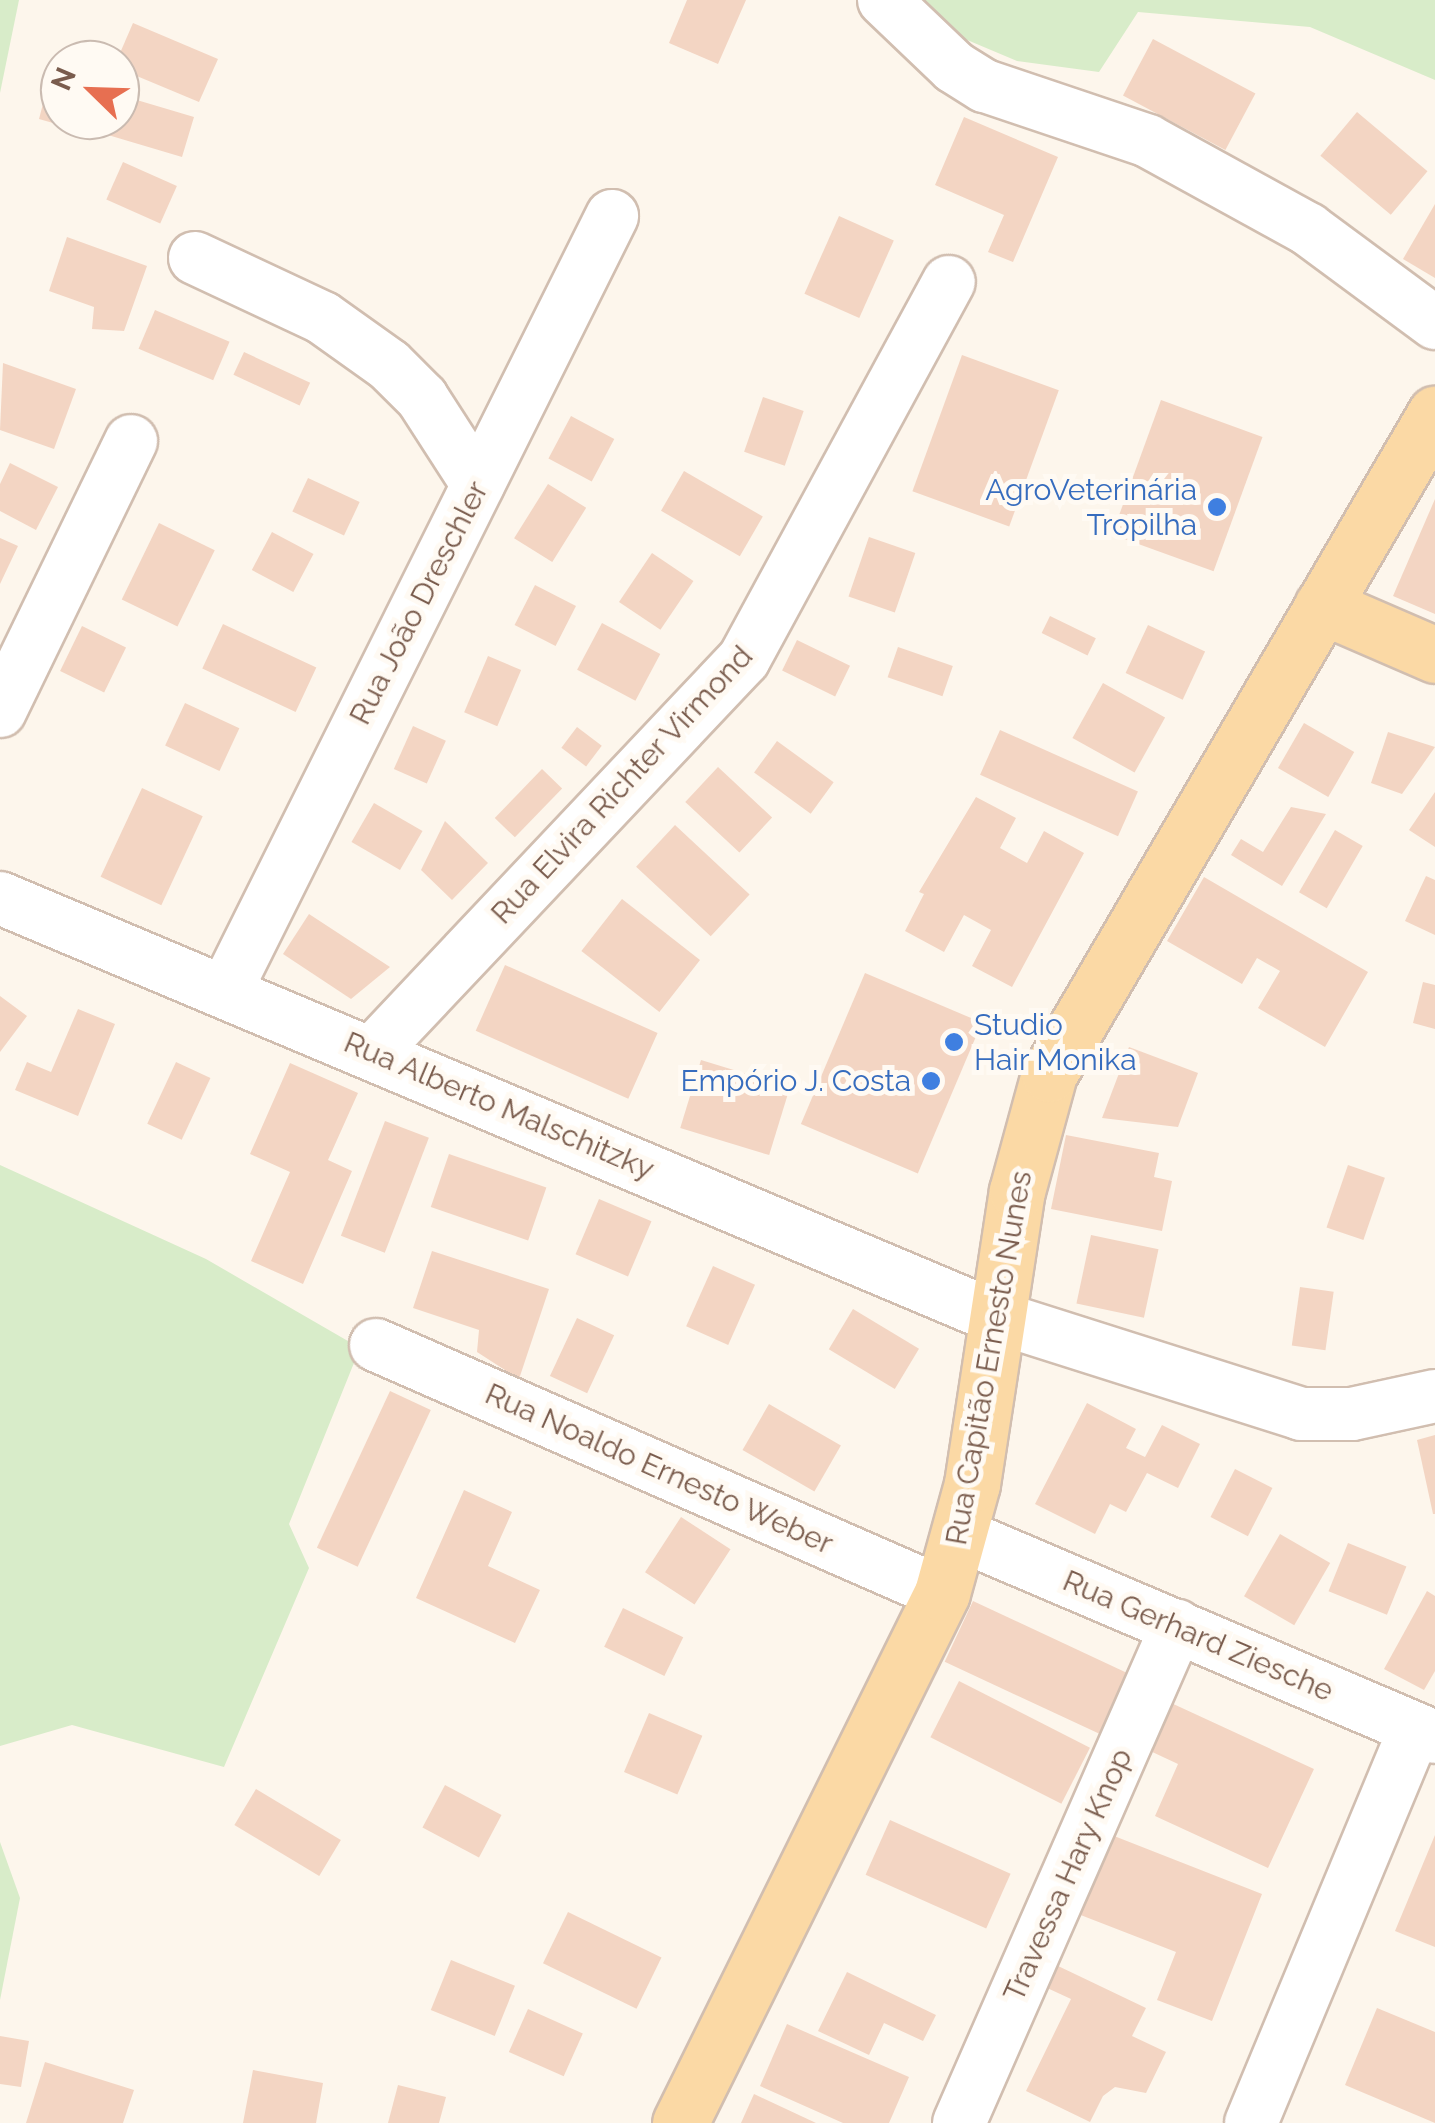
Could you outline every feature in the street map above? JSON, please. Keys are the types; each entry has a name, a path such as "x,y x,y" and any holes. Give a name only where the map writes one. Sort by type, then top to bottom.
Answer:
{"main road":[{"name":"Rua Capitão Ernesto Nunes","path":"680,2123 942,1593 962,1535 1017,1191 1048,1074 1435,414"},
{"path":"1322,606 1435,655"}],"street":[{"path":"884,0 954,67 985,86 1148,141 1308,229 1435,323"},
{"name":"Rua João Dreschler","path":"226,990 612,216"},
{"path":"196,258 324,318 388,365 422,398 478,485"},
{"name":"Rua Elvira Richter Virmond","path":"373,1052 744,659 949,282"},
{"path":"0,712 130,441"},
{"name":"Rua Alberto Malschitzky","path":"0,898 996,1317 1301,1414 1352,1414 1435,1396"},
{"name":"Rua Noaldo Ernesto Weber","path":"376,1345 942,1593"},
{"name":"Rua Gerhard Ziesche","path":"962,1535 1425,1733"},
{"name":"Travessa Hary Knop","path":"959,2123 1177,1626"},
{"path":"1251,2123 1425,1733"}],"green space":[{"path":"0,0 19,0 0,93"},
{"path":"908,0 1435,0 1435,80 1310,27 1138,12 1099,72 1017,61 934,26"},
{"path":"0,1165 206,1259 360,1348 289,1524 309,1568 224,1767 72,1725 0,1746"},
{"path":"0,1842 20,1898 0,2000"}],"building":[{"path":"687,0 746,0 718,64 669,43"},
{"path":"133,23 218,59 199,102 140,77 140,40 126,40"},
{"path":"1153,39 1255,93 1225,150 1123,96"},
{"path":"140,101 194,117 182,157 125,140 140,140"},
{"path":"1357,112 1427,171 1391,215 1320,156"},
{"path":"964,117 1058,157 1013,262 988,252 1004,215 935,185"},
{"path":"123,162 177,186 160,223 106,199"},
{"path":"1435,204 1435,278 1403,259"},
{"path":"839,216 894,240 859,318 804,294"},
{"path":"67,237 147,266 124,331 92,329 94,307 49,291"},
{"path":"155,310 230,342 213,380 139,349"},
{"path":"244,352 310,383 300,406 233,375"},
{"path":"962,355 1059,390 1009,526 912,491"},
{"path":"3,363 76,389 54,449 0,430"},
{"path":"763,397 804,411 785,466 744,452"},
{"path":"1161,400 1262,437 1214,571 1112,534"},
{"path":"571,416 614,439 592,481 548,458"},
{"path":"10,463 58,487 36,530 0,511 0,484"},
{"path":"684,471 763,516 740,556 661,511"},
{"path":"308,478 360,502 344,536 292,512"},
{"path":"548,484 586,508 552,562 514,538"},
{"path":"1435,499 1435,614 1393,596"},
{"path":"159,523 215,550 177,627 122,599"},
{"path":"272,532 313,554 293,592 252,570"},
{"path":"869,537 915,553 895,613 848,597"},
{"path":"0,538 18,546 0,584"},
{"path":"652,553 693,581 660,630 619,602"},
{"path":"535,585 576,606 556,646 515,625"},
{"path":"1050,616 1096,638 1088,655 1042,633"},
{"path":"602,623 660,654 635,701 577,670"},
{"path":"223,624 316,668 296,712 202,668"},
{"path":"1148,625 1205,652 1183,700 1126,673"},
{"path":"82,626 126,647 104,692 60,671"},
{"path":"797,640 850,666 835,696 782,671"},
{"path":"898,647 953,666 942,696 888,677"},
{"path":"488,656 521,670 497,726 464,712"},
{"path":"1103,683 1165,717 1135,773 1072,738"},
{"path":"185,703 239,728 220,771 165,746"},
{"path":"1304,723 1354,752 1328,797 1278,768"},
{"path":"413,726 446,741 427,784 394,769"},
{"path":"577,727 602,746 586,766 561,748"},
{"path":"1000,730 1138,791 1118,836 980,775"},
{"path":"1388,732 1435,747 1402,794 1371,783"},
{"path":"777,741 834,782 811,814 754,773"},
{"path":"718,767 772,817 739,853 685,802"},
{"path":"542,769 562,788 515,837 495,818"},
{"path":"142,788 203,816 161,905 101,877"},
{"path":"1435,792 1435,847 1409,830"},
{"path":"976,797 1016,818 1000,848 1027,863 1044,831 1084,853 1012,987 972,966 991,930 964,915 944,952 905,931 924,894 919,892"},
{"path":"374,803 422,831 400,870 352,842"},
{"path":"1291,807 1326,814 1282,886 1231,855 1241,839 1263,852"},
{"path":"445,821 488,863 452,900 421,870"},
{"path":"675,825 750,895 711,936 636,867"},
{"path":"1335,830 1363,846 1327,908 1299,892"},
{"path":"1426,876 1435,880 1435,935 1405,921"},
{"path":"1204,877 1368,972 1325,1047 1258,1008 1280,971 1257,958 1242,984 1167,941"},
{"path":"622,899 700,960 659,1012 581,951"},
{"path":"309,914 390,967 351,999 283,954"},
{"path":"505,965 658,1033 628,1099 476,1031"},
{"path":"865,973 982,1023 918,1174 801,1124"},
{"path":"1423,982 1435,985 1435,1029 1413,1023"},
{"path":"0,996 27,1016 0,1052"},
{"path":"78,1009 115,1024 78,1116 15,1090 27,1062 51,1072"},
{"path":"1129,1047 1198,1073 1178,1127 1102,1118"},
{"path":"701,1060 790,1087 769,1155 680,1128"},
{"path":"176,1062 210,1078 182,1140 147,1124"},
{"path":"290,1063 358,1093 328,1160 352,1171 303,1284 251,1261 290,1172 250,1154"},
{"path":"385,1121 429,1138 385,1253 341,1236"},
{"path":"1066,1135 1159,1153 1154,1177 1172,1181 1162,1231 1051,1209"},
{"path":"449,1154 546,1188 528,1240 431,1207"},
{"path":"1348,1165 1385,1178 1363,1240 1327,1227"},
{"path":"599,1199 651,1221 628,1277 576,1254"},
{"path":"1091,1235 1158,1249 1144,1318 1076,1303"},
{"path":"432,1251 549,1289 519,1379 477,1352 479,1330 413,1308"},
{"path":"713,1266 755,1285 728,1345 686,1326"},
{"path":"1300,1287 1334,1292 1325,1350 1292,1345"},
{"path":"853,1309 919,1349 895,1389 829,1349"},
{"path":"577,1318 614,1335 587,1393 550,1376"},
{"path":"390,1391 431,1410 358,1567 317,1548"},
{"path":"1087,1403 1136,1429 1126,1448 1145,1457 1162,1425 1200,1444 1178,1488 1147,1473 1126,1512 1110,1504 1095,1534 1035,1504"},
{"path":"769,1404 841,1446 814,1491 742,1450"},
{"path":"1435,1435 1435,1514 1433,1514 1417,1440"},
{"path":"1235,1469 1272,1488 1248,1536 1210,1517"},
{"path":"464,1490 512,1512 488,1566 540,1590 515,1643 416,1598"},
{"path":"681,1517 730,1549 695,1604 645,1572"},
{"path":"1280,1534 1330,1563 1294,1625 1244,1596"},
{"path":"1348,1543 1406,1567 1387,1615 1329,1591"},
{"path":"1427,1591 1435,1596 1435,1671 1424,1690 1384,1669"},
{"path":"973,1601 1133,1675 1104,1736 945,1662"},
{"path":"623,1608 683,1637 664,1676 604,1647"},
{"path":"959,1681 1090,1748 1061,1804 930,1737"},
{"path":"1169,1702 1314,1769 1268,1868 1155,1816 1178,1764 1148,1750"},
{"path":"649,1713 702,1736 677,1795 624,1772"},
{"path":"445,1785 502,1815 479,1857 422,1827"},
{"path":"256,1789 341,1840 319,1876 234,1825"},
{"path":"890,1820 1011,1874 986,1929 866,1875"},
{"path":"1109,1834 1262,1894 1212,2021 1157,2000 1176,1952 1078,1914"},
{"path":"1435,1835 1435,1947 1395,1931"},
{"path":"568,1912 661,1958 636,2009 543,1963"},
{"path":"451,1960 515,1986 495,2036 431,2010"},
{"path":"1056,1965 1146,2008 1132,2036 1166,2052 1146,2093 1115,2087 1103,2096 1090,2122 1026,2091 1071,1999 1045,1987"},
{"path":"847,1972 936,2015 923,2041 884,2023 869,2055 818,2031"},
{"path":"1377,2008 1435,2032 1435,2123 1345,2085"},
{"path":"528,2009 583,2033 564,2076 509,2052"},
{"path":"787,2024 909,2077 889,2123 843,2123 760,2086"},
{"path":"0,2036 29,2041 21,2087 0,2084"},
{"path":"45,2062 134,2090 123,2123 26,2123"},
{"path":"253,2070 323,2083 316,2123 243,2123"},
{"path":"398,2085 446,2097 439,2123 388,2123"},
{"path":"754,2094 816,2123 741,2123"}],"place":[{"name":"AgroVeterinária Tropilha","path":"1217,507"},
{"name":"Studio Hair Monika","path":"954,1042"},
{"name":"Empório J. Costa","path":"931,1081"}]}
